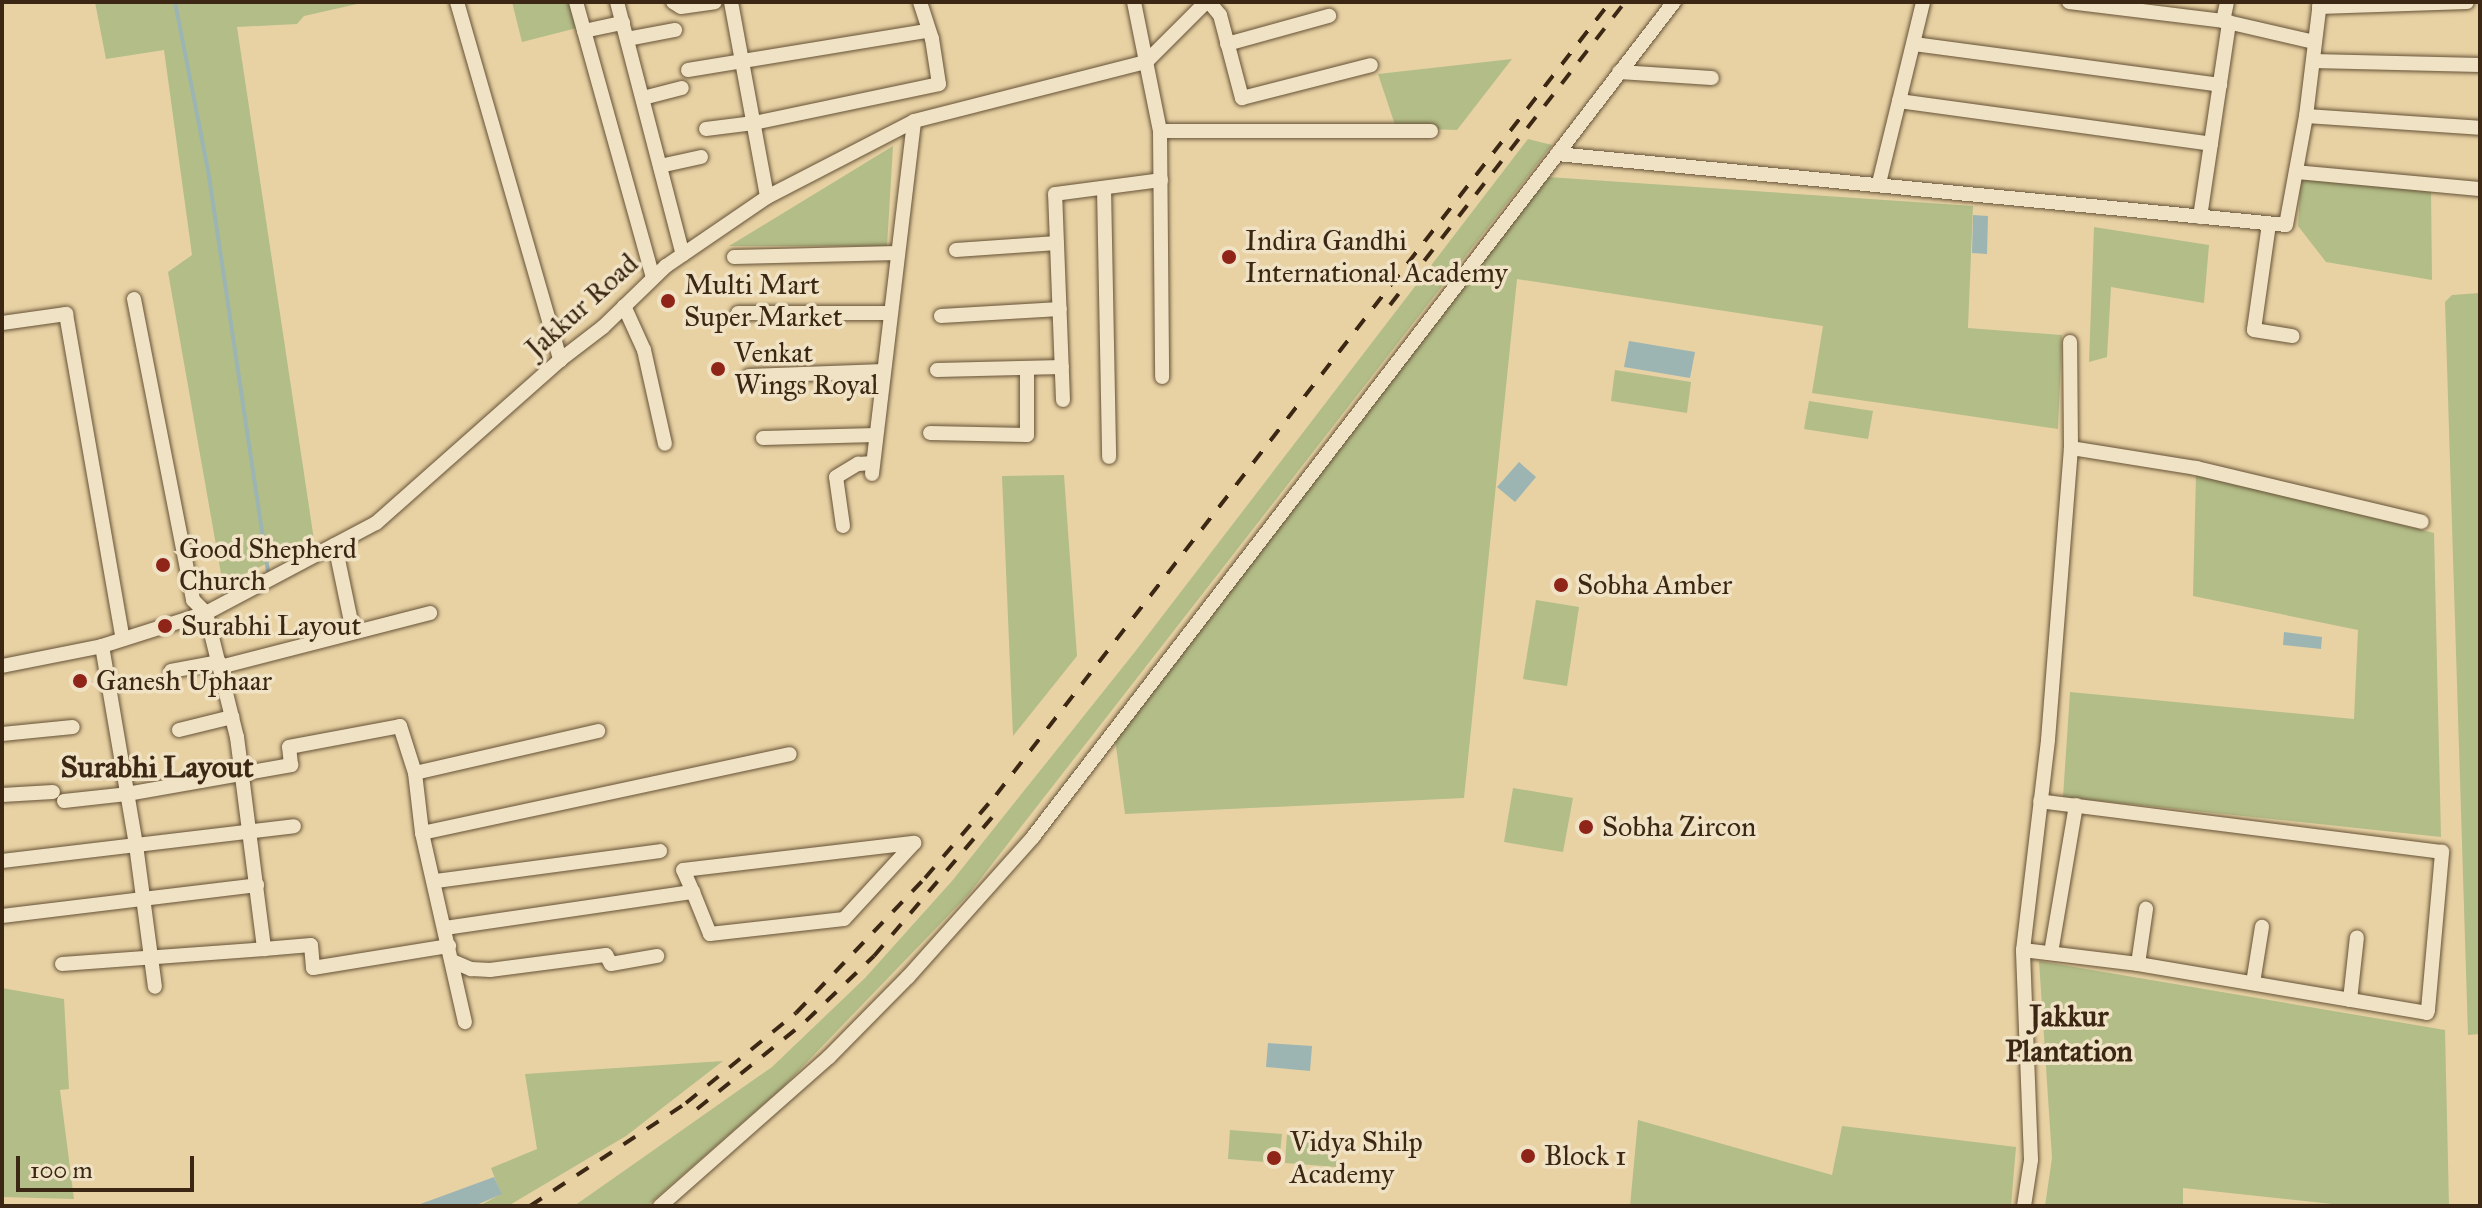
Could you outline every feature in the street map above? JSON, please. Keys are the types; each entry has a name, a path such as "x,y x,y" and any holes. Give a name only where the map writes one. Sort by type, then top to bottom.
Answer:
{"street":[{"path":"457,2 560,360"},
{"path":"576,2 653,277"},
{"path":"617,2 683,255"},
{"path":"673,2 681,7 715,2"},
{"path":"731,2 767,197"},
{"path":"706,129 754,123 939,84 932,39 920,2"},
{"path":"1134,2 1160,131 1162,377"},
{"path":"1146,62 1207,2 1220,15 1242,98 1371,65"},
{"path":"660,1206 829,1057 908,977 1033,837 1674,2"},
{"path":"1879,183 1923,2"},
{"path":"2069,2 2226,22 2314,42"},
{"path":"2200,217 2220,85 2227,2"},
{"path":"1557,154 2286,225 2306,116 2319,5 2467,2"},
{"path":"1227,44 1329,16"},
{"path":"584,31 623,23"},
{"path":"627,39 675,30"},
{"path":"688,70 927,31"},
{"path":"1914,44 2220,85"},
{"path":"2313,61 2480,65"},
{"name":"Jakkur Road","path":"2,666 102,646 206,613 376,523 624,306 653,277 767,197 914,121 1146,62"},
{"path":"1619,72 1712,78"},
{"path":"643,98 682,88"},
{"path":"1899,101 2211,144"},
{"path":"2306,116 2480,128"},
{"path":"843,526 836,477 858,464 872,468 914,121"},
{"path":"1160,131 1431,131"},
{"path":"660,166 701,157"},
{"path":"2296,172 2480,189"},
{"path":"1063,400 1055,194 1161,180"},
{"path":"1104,188 1109,457"},
{"path":"2269,224 2254,330 2293,336"},
{"path":"956,250 1057,243"},
{"path":"734,257 898,253"},
{"path":"134,299 193,600 206,613 232,717 264,949"},
{"path":"624,306 644,350 665,444"},
{"path":"941,316 1060,309"},
{"path":"738,313 891,313"},
{"path":"2,323 66,314 123,639"},
{"path":"2024,1206 2031,1160 2023,950 2040,801 2071,448 2070,342"},
{"path":"937,370 1062,367"},
{"path":"930,433 1027,435 1027,368"},
{"path":"749,376 884,371"},
{"path":"763,438 876,435"},
{"path":"2071,448 2196,468 2422,522"},
{"path":"335,545 353,631"},
{"path":"171,671 219,664 430,613"},
{"path":"102,646 136,845 155,987"},
{"path":"179,730 232,717"},
{"path":"2,795 127,794 242,775 291,765 289,747 400,726 415,773 422,833 436,881 465,1022"},
{"path":"2,734 73,727"},
{"path":"415,773 598,731"},
{"path":"422,833 790,754"},
{"path":"2023,950 2138,964 2427,1013 2442,852 2040,801"},
{"path":"2051,953 2076,805"},
{"path":"2,861 294,826"},
{"path":"914,843 844,919 710,934 693,892 683,870 914,843"},
{"path":"436,881 660,851"},
{"path":"2,916 257,885"},
{"path":"445,928 693,892"},
{"path":"2138,964 2146,909"},
{"path":"2253,983 2262,927"},
{"path":"2350,1000 2357,937"},
{"path":"62,964 311,945 313,968 450,954 471,969 490,970 606,955 611,964 657,956"}],"green space":[{"path":"95,2 366,2 304,16 297,24 237,27 314,540 223,585 168,272 192,255 164,50 106,59"},
{"path":"512,2 570,2 577,28 522,42"},
{"path":"1512,59 1457,130 1396,128 1378,74"},
{"path":"1528,139 1552,145 968,895 783,1087 647,1206 574,1206 772,1067 865,978 952,881 1134,653"},
{"path":"893,146 887,246 729,246"},
{"path":"1548,177 1973,206 1968,328 2062,335 2058,429 1812,393 1823,326 1517,279 1464,798 1125,814 1115,739"},
{"path":"2301,178 2431,190 2432,280 2326,262 2298,226"},
{"path":"2094,227 2209,245 2204,303 2111,287 2107,357 2089,362"},
{"path":"2480,293 2480,1034 2468,1035 2445,302 2452,295"},
{"path":"1615,370 1691,382 1687,413 1611,401"},
{"path":"1809,401 1873,411 1868,439 1804,429"},
{"path":"2196,473 2434,533 2441,837 2063,797 2070,692 2354,719 2358,630 2193,596"},
{"path":"1064,475 1077,656 1013,736 1002,476"},
{"path":"1536,600 1579,607 1567,686 1523,679"},
{"path":"1513,788 1573,798 1563,852 1504,842"},
{"path":"2039,961 2445,1030 2449,1206 2351,1206 2183,1188 2183,1206 2045,1206 2052,1158"},
{"path":"2,988 64,999 69,1089 60,1090 74,1199 2,1197"},
{"path":"723,1061 626,1136 508,1206 479,1206 501,1194 491,1168 537,1149 525,1074"},
{"path":"1638,1120 1832,1175 1842,1126 2016,1147 2011,1206 1630,1206"},
{"path":"1230,1130 1282,1134 1279,1163 1228,1159"},
{"path":"1287,1134 1339,1138 1336,1167 1285,1163"}],"water":[{"path":"1973,215 1988,216 1987,254 1972,253"},
{"path":"1629,341 1695,352 1690,378 1624,367"},
{"path":"1519,462 1536,477 1515,502 1497,487"},
{"path":"2284,632 2322,637 2321,649 2283,645"},
{"path":"1268,1043 1312,1046 1310,1071 1266,1067"},
{"path":"494,1177 502,1194 474,1206 415,1206"}],"waterway":[{"path":"175,2 208,170 268,572"}],"railway":[{"path":"530,1206 686,1103 796,1013 925,878 996,795 1610,2"},
{"path":"1390,305 1625,2"},
{"path":"697,1109 806,1021 874,956 995,814"}],"place":[{"name":"Indira Gandhi International Academy","path":"1229,257"},
{"name":"Multi Mart Super Market","path":"668,301"},
{"name":"Venkat Wings Royal","path":"718,369"},
{"name":"Good Shepherd Church","path":"163,565"},
{"name":"Sobha Amber","path":"1561,585"},
{"name":"Surabhi Layout","path":"165,626"},
{"name":"Ganesh Uphaar","path":"80,681"},
{"name":"Sobha Zircon","path":"1586,827"},
{"name":"Block 1","path":"1528,1156"},
{"name":"Vidya Shilp Academy","path":"1274,1158"}],"district":[{"name":"Surabhi Layout","path":"157,767"},
{"name":"Jakkur Plantation","path":"2069,1033"}]}
